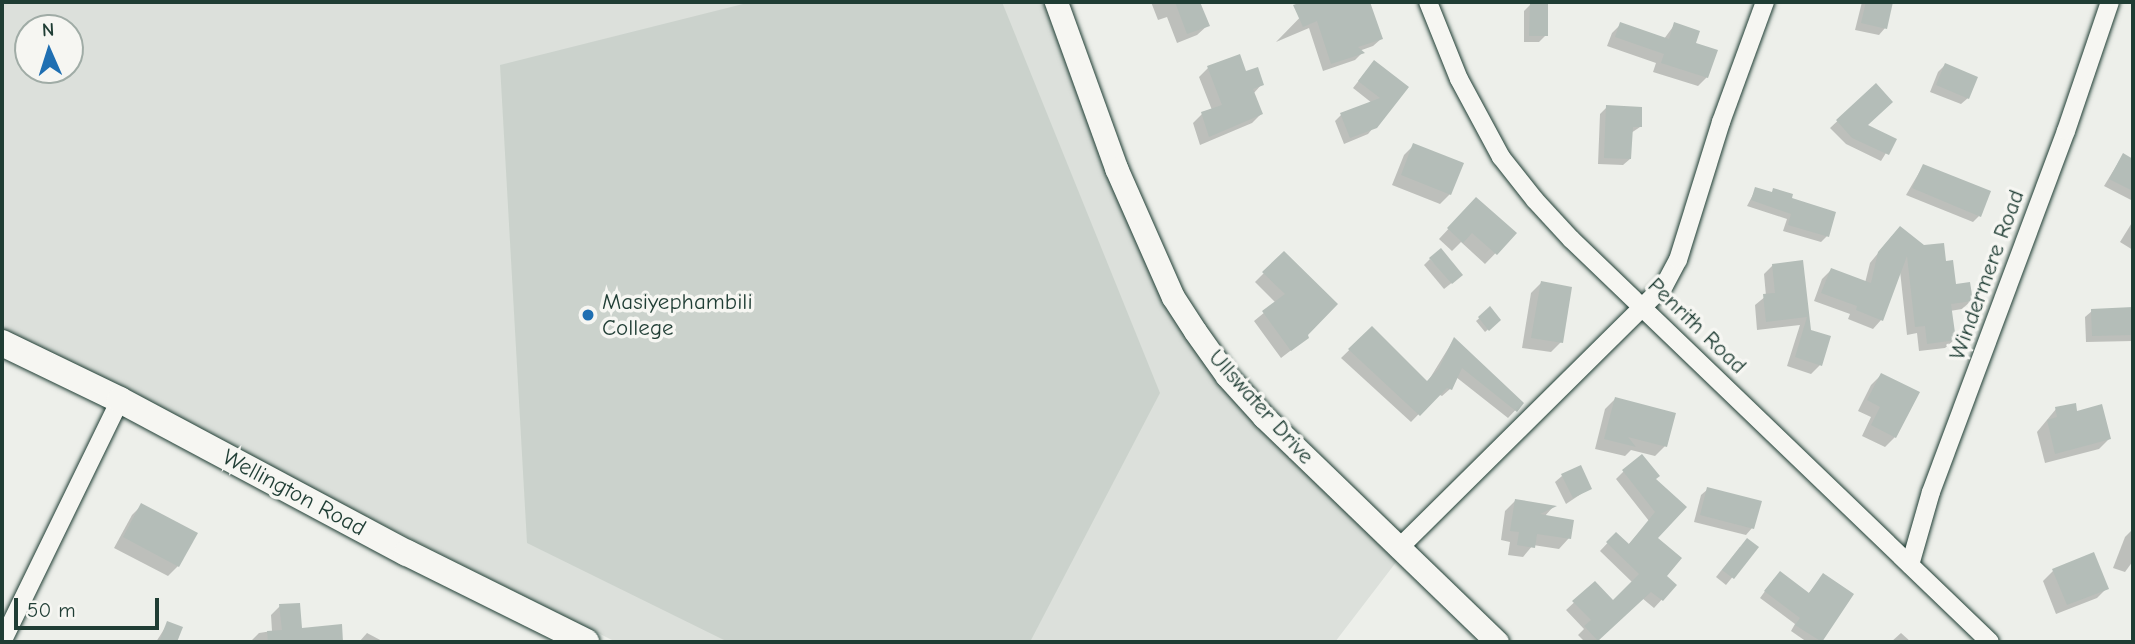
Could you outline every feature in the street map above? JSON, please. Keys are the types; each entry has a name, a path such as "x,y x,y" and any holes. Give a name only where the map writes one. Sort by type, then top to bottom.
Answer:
{"main road":[{"name":"Wellington Road","path":"2,343 120,400 407,553 586,642"}],"street":[{"name":"Ullswater Drive","path":"1056,2 1116,168 1173,297 1195,331 1227,376 1264,417 1497,642"},
{"name":"Penrith Road","path":"1428,2 1459,79 1501,157 1570,239 1990,642"},
{"path":"1398,549 1644,309 1664,286 1678,260 1721,122 1765,2"},
{"name":"Windermere Road","path":"1910,565 1931,492 2066,131 2110,2"},
{"path":"6,639 120,400"}],"shaded area":[{"name":"Masiyephambili College","path":"2,2 1047,2 1163,297 1397,561 1335,642 616,642 2,333"},
{"path":"751,2 1002,2 1160,393 1030,642 728,642 527,543 500,65"}],"building":[{"path":"1175,2 1200,2 1210,26 1187,34"},
{"path":"1302,2 1370,2 1383,39 1358,47 1365,53 1331,64 1317,21 1303,27 1293,5"},
{"path":"1866,2 1893,2 1887,29 1861,23"},
{"path":"1530,3 1548,3 1548,36 1529,36"},
{"path":"1620,22 1669,39 1674,22 1700,31 1696,43 1718,50 1708,78 1661,63 1664,54 1615,37"},
{"path":"1240,54 1246,71 1258,67 1264,85 1253,89 1263,114 1209,137 1201,112 1222,105 1207,66"},
{"path":"1374,60 1409,87 1377,128 1350,138 1340,113 1380,98 1358,81"},
{"path":"1945,63 1978,77 1969,99 1936,85"},
{"path":"1876,83 1893,102 1868,125 1897,139 1889,155 1852,138 1836,120"},
{"path":"1606,105 1642,107 1642,127 1633,127 1631,159 1604,158"},
{"path":"1413,143 1464,163 1451,195 1401,175"},
{"path":"2123,153 2133,159 2133,191 2109,179"},
{"path":"1923,164 1991,191 1981,217 1912,188"},
{"path":"1755,187 1772,192 1773,188 1793,194 1792,198 1836,212 1829,237 1788,225 1791,214 1751,200"},
{"path":"1476,197 1517,233 1497,255 1472,233 1463,243 1447,228"},
{"path":"1900,226 1924,245 1944,243 1946,261 1953,260 1956,284 1970,282 1973,301 1951,304 1956,340 1927,344 1925,326 1915,327 1907,256 1883,321 1856,310 1857,306 1821,293 1831,268 1871,283 1878,252"},
{"path":"1441,248 1463,275 1452,284 1429,258"},
{"path":"1284,251 1338,304 1308,335 1309,338 1291,351 1262,311 1285,294 1262,272"},
{"path":"1803,260 1811,330 1831,336 1822,366 1795,357 1807,317 1766,322 1763,294 1775,293 1772,264"},
{"path":"1541,281 1572,287 1563,343 1531,338"},
{"path":"1490,306 1501,320 1489,331 1478,317"},
{"path":"2133,307 2133,335 2092,336 2091,309"},
{"path":"1372,326 1427,381 1439,368 1454,337 1524,403 1517,412 1462,368 1452,390 1447,388 1420,416 1348,349"},
{"path":"1881,373 1920,392 1896,438 1871,425 1880,407 1867,400"},
{"path":"1615,397 1676,413 1667,447 1628,437 1636,447 1604,439"},
{"path":"2076,403 2077,411 2102,404 2111,439 2055,454 2047,420 2057,417 2055,407"},
{"path":"1642,454 1660,476 1656,479 1687,507 1658,538 1682,558 1667,576 1677,585 1663,601 1651,592 1598,641 1584,626 1591,620 1572,601 1595,581 1613,600 1639,574 1606,542 1616,532 1629,544 1655,512 1622,470"},
{"path":"1581,465 1592,489 1573,498 1561,474"},
{"path":"1707,487 1762,501 1754,529 1700,515"},
{"path":"1515,499 1557,506 1540,514 1574,520 1571,539 1537,534 1535,548 1517,545 1519,532 1510,531"},
{"path":"141,503 198,533 179,567 123,537"},
{"path":"1747,538 1759,547 1734,579 1722,570"},
{"path":"2094,552 2109,589 2067,605 2052,569"},
{"path":"1780,571 1809,593 1823,573 1854,594 1822,642 1795,625 1800,618 1764,591"},
{"path":"300,603 302,628 342,624 343,642 268,642 267,631 282,630 279,604"},
{"path":"167,621 183,627 177,642 159,642"}],"place":[{"name":"Masiyephambili College","path":"588,315"}]}
